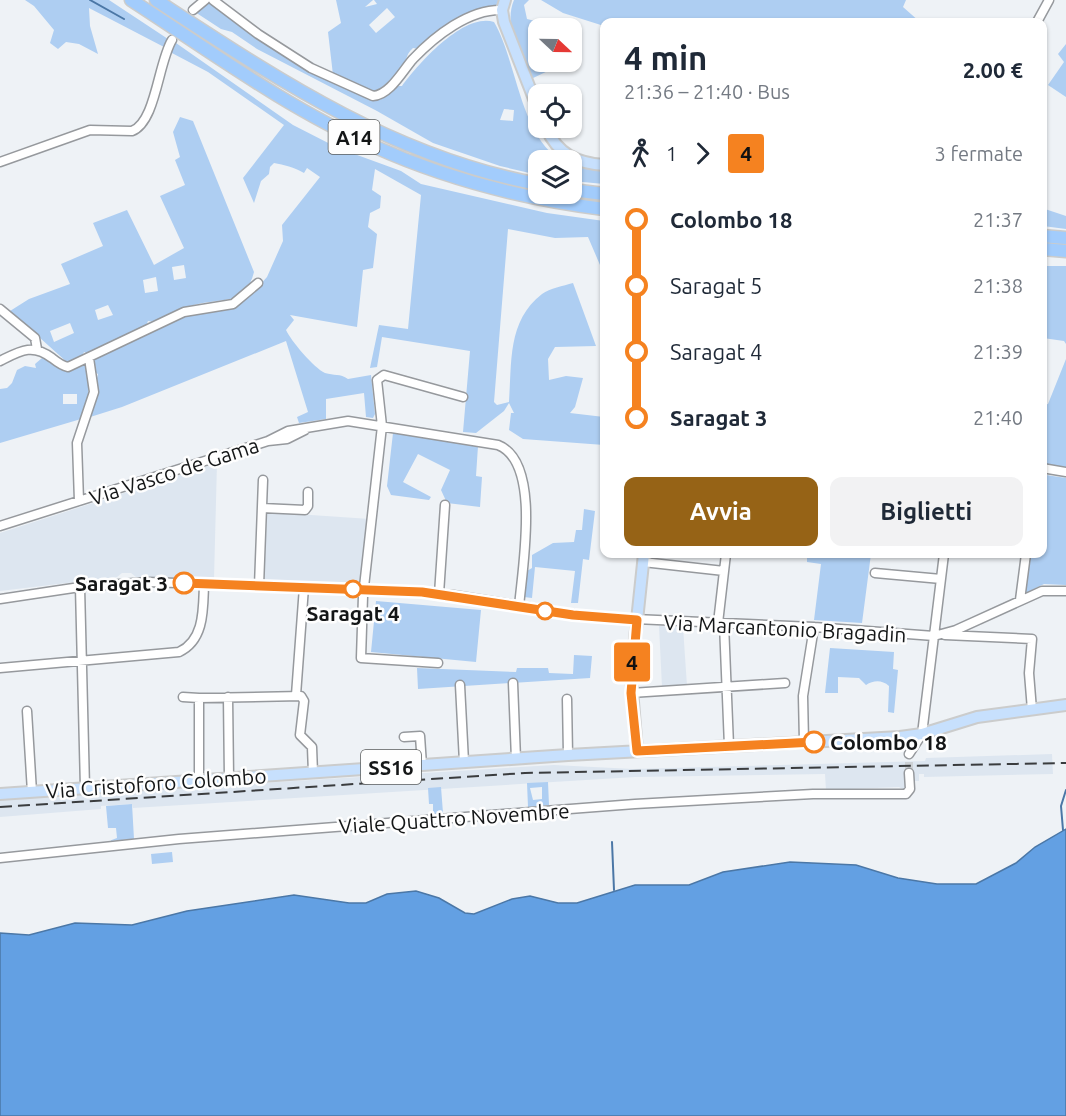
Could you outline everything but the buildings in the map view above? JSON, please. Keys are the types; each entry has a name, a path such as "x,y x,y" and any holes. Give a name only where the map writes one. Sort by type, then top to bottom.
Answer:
{"highway":[{"name":"A14","path":"131,0 284,99 371,145 469,182 600,208"},
{"name":"A14","path":"156,0 283,81 347,118 409,146 460,164 528,181"},
{"path":"582,191 600,194"},
{"path":"1047,236 1066,238"},
{"path":"1047,250 1066,252"}],"main road":[{"path":"504,5 504,22 528,84"},
{"path":"551,138 564,154 585,162 600,164"},
{"path":"637,751 631,693 643,558"},
{"name":"Via Cristoforo Colombo","path":"0,794 568,755 903,737 922,734 959,721 1066,705"}],"street":[{"path":"193,10 205,0"},
{"path":"213,0 258,34 311,68 373,96 388,89 416,56 448,29 504,5"},
{"path":"1039,18 1049,0"},
{"path":"0,162 90,130 132,131 139,129 148,117 163,58 172,40"},
{"path":"0,361 26,349 37,349 68,368 184,312 233,304 258,283"},
{"path":"0,309 35,338 37,349"},
{"name":"Via Vasco de Gama","path":"79,501 77,442 94,392 88,358"},
{"path":"438,663 361,658 364,590 382,426 376,381 381,376 463,397"},
{"name":"Via Vasco de Gama","path":"0,526 268,441 282,433 341,421 382,426 498,445 513,455 521,475 526,514 519,607"},
{"path":"1047,469 1066,472"},
{"path":"259,586 263,480"},
{"path":"262,508 305,510 308,506 308,492"},
{"path":"439,594 445,505"},
{"path":"643,558 724,571"},
{"path":"726,558 721,623 727,687 729,746"},
{"path":"903,737 909,758 922,734 938,636 940,579 943,558"},
{"path":"1020,600 1025,558"},
{"path":"875,573 940,579"},
{"name":"Via Marcantonio Bragadin","path":"0,599 80,587 148,582 304,587 439,594 590,617 1032,639 1029,673 1032,710"},
{"path":"0,668 175,653 184,650 193,641 200,625 204,584"},
{"path":"80,587 86,788"},
{"path":"304,587 299,696 300,735 312,747 312,773"},
{"path":"938,636 1042,591 1066,591"},
{"path":"804,742 803,696 814,627"},
{"path":"513,683 516,759"},
{"path":"631,693 785,683"},
{"path":"460,685 464,762"},
{"path":"183,697 299,696"},
{"path":"228,697 229,778"},
{"path":"199,698 199,780"},
{"path":"567,699 568,755"},
{"path":"27,711 32,792"},
{"path":"404,737 420,736 422,765"},
{"name":"Viale Quattro Novembre","path":"0,858 179,839 635,804 908,792 909,772"}],"shaded area":[{"path":"25,0 109,0 168,39 164,47 89,8 90,26 98,54 79,44 66,42 58,49 50,43 54,30 34,6"},
{"path":"336,0 373,0 365,7 377,4 374,0 500,0 498,6 471,13 419,49 413,48 394,76 375,92 333,75 328,32 341,23","holes":["387,8 395,17 376,33 369,25"]},
{"path":"514,0 529,0 524,5 528,19 528,72 546,72 531,79 518,50 512,30 511,10"},
{"path":"541,0 906,0 903,7 915,18 600,18 600,25 563,13"},
{"path":"209,3 256,36 370,99 380,100 398,86 402,86 430,53 456,32 482,21 494,22 502,38 528,116 528,138 539,138 548,150 528,150 528,173 500,166 433,143 377,111 257,49 195,12 204,4","holes":["504,109 514,110 513,121 500,120"]},
{"path":"176,43 293,125 338,148 401,171 421,184 547,213 600,220 600,265 588,237 555,238 508,229 494,402 497,405 509,402 514,344 522,317 542,294 573,283 596,346 555,347 548,359 549,380 566,376 583,378 575,407 570,413 600,417 600,445 523,439 509,430 511,413 514,413 509,403 504,411 476,433 463,432 470,351 382,337 377,367 370,368 379,325 408,329 421,195 375,169 372,190 381,196 380,208 370,213 368,227 377,234 373,268 363,270 357,327 290,315 294,320 286,330 303,354 325,373 348,379 371,375 375,414 373,418 366,417 364,393 326,399 326,419 299,423 297,417 308,412 286,341 122,407 87,418 98,374 94,372 92,360 184,315 220,309 256,289 267,277 283,241 282,225 320,177 307,168 304,173 274,163 270,167 269,174 261,181 254,203 243,178 284,125 208,72 170,52"},
{"path":"1066,44 1066,97 1048,85 1064,62 1058,54"},
{"path":"180,117 193,121 254,272 250,283 239,295 232,298 192,305 154,322 148,321 146,326 88,354 84,352 82,357 69,364 10,311 29,299 70,284 61,264 103,246 93,223 127,210 154,265 184,248 160,196 185,185 175,160 180,157 173,132","holes":["184,265 186,278 174,280 172,267","156,277 158,291 145,293 143,280","108,305 113,315 98,320 95,310","70,323 74,333 54,342 50,331"]},
{"path":"582,167 600,170 600,184 582,182"},
{"path":"1047,210 1066,216 1066,229 1047,227"},
{"path":"1047,266 1066,266 1066,344 1064,341 1047,339"},
{"path":"42,358 50,359 72,370 87,364 89,399 81,419 0,443 0,389 7,388 12,383 17,370 25,366 36,368 35,364","holes":["63,394 77,394 77,404 63,404"]},
{"path":"1066,359 1066,468 1047,466 1048,404"},
{"path":"393,433 478,446 476,476 482,477 480,507 447,503 441,490 450,470 418,454 403,482 431,497 429,500 391,495 387,486"},
{"path":"217,463 214,579 136,577 131,573 122,573 117,577 0,591 0,533"},
{"path":"1047,475 1066,478 1066,585 1044,584 1024,594 1028,558 1047,558"},
{"path":"584,509 595,511 589,560 583,559 578,603 571,603 575,571 535,567 532,598 524,597 527,571 532,568 532,555 553,543 574,542 576,530 582,530"},
{"path":"267,512 370,519 361,586 264,582"},
{"path":"807,558 870,558 862,623 814,620 821,564 807,562"},
{"path":"376,601 481,610 476,662 371,652"},
{"path":"659,626 683,627 687,686 662,687"},
{"path":"830,648 894,652 893,669 898,670 894,713 888,712 889,686 881,682 866,685 859,678 838,677 838,693 825,693"},
{"path":"574,655 592,656 590,678 418,689 417,668 516,672 517,668 548,668 549,673 573,674"},
{"path":"1052,754 1053,774 924,777 924,774 919,774 919,781 913,781 905,790 899,787 826,790 825,774 635,777 133,808 132,804 101,806 101,809 0,817 0,800 96,793 104,793 105,797 130,791 554,765 633,769 925,761 926,758"},
{"path":"548,782 549,805 528,807 527,783","holes":["542,787 542,799 533,800 530,788"]},
{"path":"441,787 443,813 433,814 433,804 429,804 428,788"},
{"path":"132,804 134,839 109,841 117,838 116,828 108,828 106,806"},
{"path":"172,852 173,862 152,864 151,854"}],"water":[{"path":"1066,829 1066,1116 0,1116 0,933 29,935 75,923 132,925 187,911 294,895 349,903 366,903 387,894 416,891 439,898 465,913 474,914 512,899 530,896 558,903 577,903 635,885 689,885 723,872 790,862 856,865 898,878 937,884 976,884 1016,863 1035,847"}],"waterway":[{"path":"90,0 124,19"},
{"path":"1063,830 1061,806 1066,790"},
{"path":"612,842 614,890"}],"tunnel":[{"path":"909,762 909,773"}],"railway":[{"path":"0,807 525,773 1066,763"}],"bus line":[{"name":"4","path":"184,583 422,592 573,615 637,620 631,693 637,751 814,742"}],"place":[{"name":"Saragat 3","path":"184,583"},
{"name":"Saragat 4","path":"353,589"},
{"name":"Colombo 18","path":"814,742"}]}
